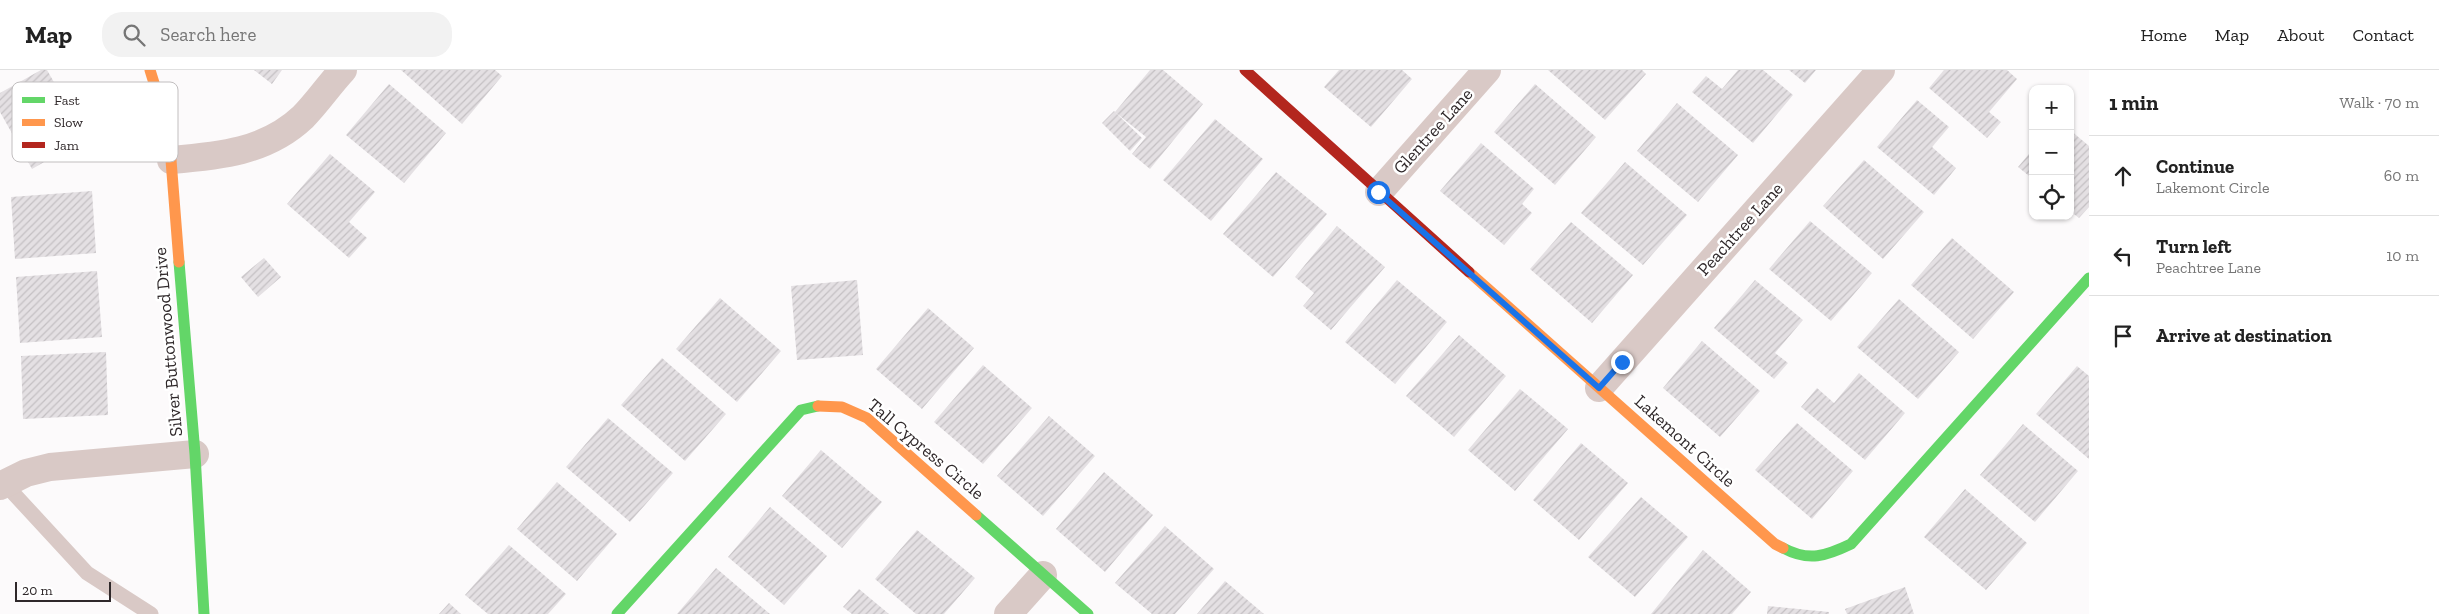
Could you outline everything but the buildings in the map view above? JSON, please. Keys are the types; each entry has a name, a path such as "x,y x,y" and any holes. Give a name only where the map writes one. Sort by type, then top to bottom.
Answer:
{"street":[{"name":"Silver Buttonwood Drive","path":"150,70 154,82"},
{"path":"178,159 238,152 261,144 283,132 303,116 342,70"},
{"name":"Lakemont Circle","path":"1245,70 1378,192 1775,544 1796,556 1820,559 1850,544 2089,278"},
{"name":"Glentree Lane","path":"1378,192 1487,70"},
{"name":"Peachtree Lane","path":"1599,388 1881,70"},
{"name":"Silver Buttonwood Drive","path":"171,162 195,454 204,614"},
{"name":"Tall Cypress Circle","path":"617,614 801,410 823,403 846,406 867,418 1088,614"},
{"path":"2,484 26,473 50,467 195,454"},
{"path":"1008,614 1043,574"}],"lane":[{"path":"2,484 87,573 151,614"}],"traffic: fast":[{"path":"179,262 195,454 204,614"},
{"path":"1783,548 1801,555 1817,556 1833,552 1851,544 2089,278"},
{"path":"617,614 801,410 818,406"},
{"path":"976,515 1088,614"}],"traffic: slow":[{"path":"150,70 154,82"},
{"path":"171,162 179,262"},
{"path":"1469,272 1775,544 1783,548"},
{"path":"818,406 842,407 867,418 976,515"}],"traffic: jam":[{"path":"1245,70 1469,272"}],"route":[{"path":"1378,192 1599,388 1622,362"}]}
